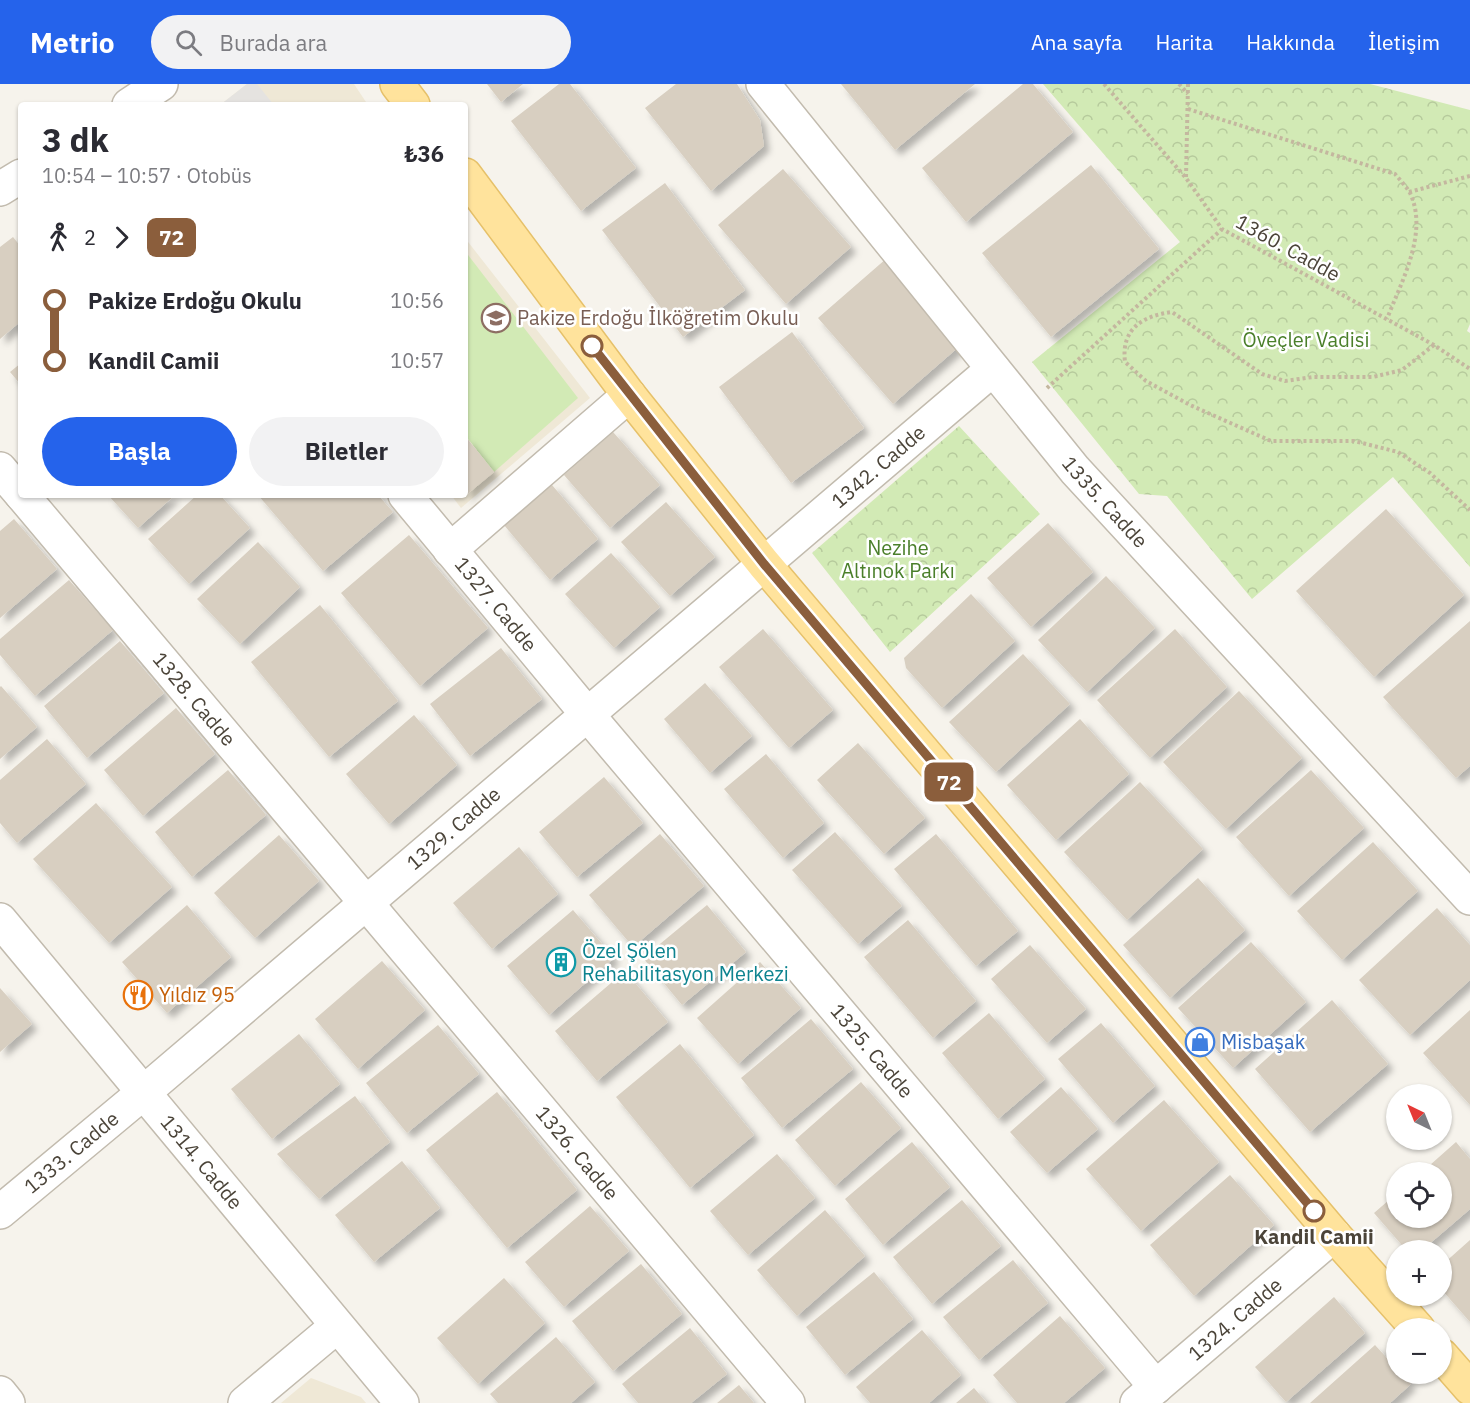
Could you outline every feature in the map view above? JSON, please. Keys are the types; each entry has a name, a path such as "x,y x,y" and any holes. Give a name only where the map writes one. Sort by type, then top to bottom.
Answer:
{"main road":[{"path":"397,84 411,102"},
{"path":"468,179 629,395 764,564 1334,1235 1408,1318"},
{"path":"1452,1367 1470,1388"}],"street":[{"path":"134,102 161,84"},
{"name":"1335. Cadde","path":"763,84 1025,409 1118,516 1470,898"},
{"path":"0,189 18,178"},
{"name":"1342. Cadde","path":"764,564 993,369"},
{"path":"450,550 629,395"},
{"name":"1328. Cadde","path":"0,469 18,489"},
{"name":"1328. Cadde","path":"25,498 368,902"},
{"name":"1327. Cadde","path":"407,498 587,714"},
{"name":"1329. Cadde","path":"143,1093 764,564"},
{"name":"1325. Cadde","path":"587,714 1147,1395"},
{"name":"1326. Cadde","path":"368,902 788,1403"},
{"name":"1314. Cadde","path":"0,920 402,1403"},
{"name":"1333. Cadde","path":"0,1212 143,1093"},
{"name":"1324. Cadde","path":"1147,1395 1334,1235"},
{"path":"245,1403 337,1326"},
{"path":"0,1393 8,1403"}],"path":[{"name":"1360. Cadde","path":"1104,84 1186,178 1222,229 1434,345 1470,369"},
{"path":"1179,84 1188,94"},
{"path":"1186,178 1188,84"},
{"path":"1188,109 1395,174 1409,192 1416,216 1415,240 1387,320"},
{"path":"1409,192 1470,176"},
{"path":"1025,409 1222,229"},
{"path":"1434,345 1402,370 1373,377 1313,377 1285,381 1262,374 1172,312 1152,314 1130,331 1123,345 1125,362 1146,381 1190,405 1271,441 1354,441 1398,452 1430,473 1470,510"}],"shaded area":[{"path":"247,84 354,84 366,102 224,102"},
{"path":"247,84 257,84 272,102 224,102"},
{"name":"Pakize Erdoğu İlköğretim Okulu","path":"468,242 590,398 461,508 453,498 468,498"},
{"path":"311,1378 361,1397 366,1403 281,1403"}],"green space":[{"name":"Öveçler Vadisi","path":"1043,84 1370,84 1470,110 1470,324 1467,331 1470,333 1470,567 1393,477 1252,599 1167,496 1139,494 1032,362 1180,242"},
{"name":"Pakize Erdoğu İlköğretim Okulu","path":"468,255 578,398 494,472 468,439"},
{"name":"Nezihe Altınok Parkı","path":"959,426 1040,514 890,652 812,553"}],"building":[{"path":"487,84 523,84 501,102"},
{"path":"559,84 570,84 636,168 581,211 511,121"},
{"path":"676,84 737,84 760,120 764,146 711,191 645,108"},
{"path":"841,84 975,84 895,150"},
{"path":"1023,84 1033,84 1073,132 966,222 922,168"},
{"path":"1091,165 1159,249 1051,337 982,253"},
{"path":"783,169 851,247 786,304 718,225"},
{"path":"665,183 745,290 683,337 602,230"},
{"path":"13,237 18,243 18,324 0,339 0,247"},
{"path":"887,258 962,344 893,404 818,318"},
{"path":"792,332 864,428 791,483 719,387"},
{"path":"18,365 18,381 10,372"},
{"path":"613,432 660,485 610,528 564,475"},
{"path":"468,440 494,472 468,494"},
{"path":"552,485 598,539 550,580 504,525"},
{"path":"111,498 172,498 138,528"},
{"path":"194,498 223,498 250,528 189,584 148,539"},
{"path":"261,498 381,498 393,512 323,571"},
{"path":"666,502 715,557 670,596 621,542"},
{"path":"1386,509 1464,595 1374,677 1296,591"},
{"path":"14,519 57,569 0,618 0,531"},
{"path":"1048,523 1093,572 1031,627 987,578"},
{"path":"409,535 488,628 420,686 341,593"},
{"path":"258,542 300,587 240,644 197,599"},
{"path":"611,553 660,607 614,648 565,594"},
{"path":"1106,576 1155,628 1087,692 1038,640"},
{"path":"69,580 113,630 35,696 0,655 0,639"},
{"path":"971,594 1015,641 942,708 906,668 904,658"},
{"path":"320,605 398,701 329,757 251,662"},
{"path":"1470,621 1470,766 1456,778 1383,697"},
{"path":"763,629 833,710 789,748 719,667"},
{"path":"1175,629 1227,687 1150,758 1097,700"},
{"path":"120,641 164,693 87,758 44,706"},
{"path":"501,648 542,699 470,756 430,704"},
{"path":"1023,654 1070,704 996,772 949,722"},
{"path":"705,683 752,736 710,773 664,719"},
{"path":"0,687 37,727 0,759"},
{"path":"1239,691 1302,758 1226,829 1163,762"},
{"path":"176,708 215,754 143,816 104,770"},
{"path":"414,715 457,765 389,824 346,774"},
{"path":"1080,719 1129,774 1056,840 1007,785"},
{"path":"47,739 86,784 17,843 0,823 0,780"},
{"path":"858,743 925,818 884,854 817,780"},
{"path":"766,754 824,823 783,858 724,789"},
{"path":"228,770 266,815 192,877 155,832"},
{"path":"1311,770 1364,828 1289,896 1236,837"},
{"path":"604,777 643,823 577,877 539,832"},
{"path":"1140,782 1203,849 1127,920 1064,852"},
{"path":"96,803 172,887 109,943 33,859"},
{"path":"835,832 902,906 858,944 792,870"},
{"path":"660,834 704,886 633,947 589,895"},
{"path":"936,834 1018,931 976,966 894,869"},
{"path":"279,835 319,881 255,938 214,893"},
{"path":"1373,842 1418,891 1342,960 1297,911"},
{"path":"519,847 558,894 492,949 453,903"},
{"path":"1198,878 1245,930 1170,998 1123,945"},
{"path":"187,905 231,957 167,1013 122,962"},
{"path":"707,905 746,952 682,1005 643,958"},
{"path":"1437,908 1470,945 1470,980 1410,1035 1359,980"},
{"name":"Özel Şölen Rehabilitasyon Merkezi","path":"573,910 614,958 549,1015 507,966"},
{"path":"908,920 976,1001 933,1038 864,957"},
{"path":"1251,942 1306,1002 1233,1068 1178,1008"},
{"path":"1030,945 1086,1009 1047,1043 991,979"},
{"path":"382,961 425,1010 358,1069 315,1019"},
{"path":"760,962 801,1008 738,1064 697,1018"},
{"path":"625,971 668,1022 597,1081 555,1031"},
{"path":"0,988 32,1024 0,1052"},
{"path":"1332,1000 1388,1064 1310,1132 1255,1069"},
{"path":"1470,1010 1470,1105 1452,1084 1423,1053"},
{"path":"989,1013 1045,1079 998,1119 942,1053"},
{"path":"811,1019 853,1069 782,1128 741,1078"},
{"path":"1101,1023 1155,1086 1113,1123 1058,1059"},
{"path":"438,1025 479,1074 407,1133 366,1083"},
{"path":"299,1034 340,1084 272,1139 231,1089"},
{"path":"680,1044 754,1135 690,1188 616,1097"},
{"path":"861,1082 901,1128 835,1186 795,1140"},
{"path":"1061,1087 1098,1129 1047,1173 1010,1132"},
{"path":"497,1092 577,1190 507,1248 426,1150"},
{"path":"355,1096 390,1142 319,1199 277,1154"},
{"path":"1164,1100 1219,1162 1141,1231 1086,1169"},
{"path":"912,1142 950,1187 883,1245 845,1199"},
{"path":"1456,1142 1470,1159 1470,1209 1452,1224 1452,1162 1433,1162 1447,1150 1452,1150 1452,1146"},
{"path":"777,1154 815,1198 748,1255 710,1211"},
{"path":"402,1161 440,1208 374,1262 335,1215"},
{"path":"1230,1175 1274,1225 1194,1296 1150,1245"},
{"path":"962,1200 1001,1246 932,1304 893,1257"},
{"path":"1386,1203 1386,1227 1374,1213"},
{"path":"590,1206 629,1251 564,1307 525,1262"},
{"path":"825,1210 865,1256 797,1316 757,1270"},
{"path":"1387,1228 1448,1228 1434,1240 1397,1240"},
{"path":"1470,1240 1470,1322 1452,1301 1452,1256"},
{"path":"1013,1260 1048,1303 979,1360 943,1317"},
{"path":"641,1264 682,1314 613,1371 572,1321"},
{"path":"874,1272 913,1319 845,1375 806,1327"},
{"path":"504,1278 545,1323 478,1384 437,1338"},
{"path":"1334,1297 1365,1333 1286,1402 1255,1367"},
{"path":"1060,1316 1105,1368 1064,1403 1017,1403 993,1375"},
{"path":"690,1328 727,1374 691,1403 638,1403 622,1384"},
{"path":"922,1330 961,1375 929,1403 870,1403 856,1387"},
{"path":"556,1337 595,1382 571,1403 498,1403 490,1394"},
{"path":"1375,1345 1386,1357 1386,1384 1411,1384 1390,1403 1310,1403"},
{"path":"739,1385 754,1403 717,1403"},
{"path":"974,1388 987,1403 956,1403"}],"bus line":[{"name":"72","path":"592,346 764,564 1314,1211"}],"place":[{"name":"Pakize Erdoğu İlköğretim Okulu","path":"496,318"},
{"name":"Özel Şölen Rehabilitasyon Merkezi","path":"561,962"},
{"name":"Yıldız 95","path":"138,995"},
{"name":"Misbaşak","path":"1200,1042"},
{"name":"Kandil Camii","path":"1314,1211"}]}
